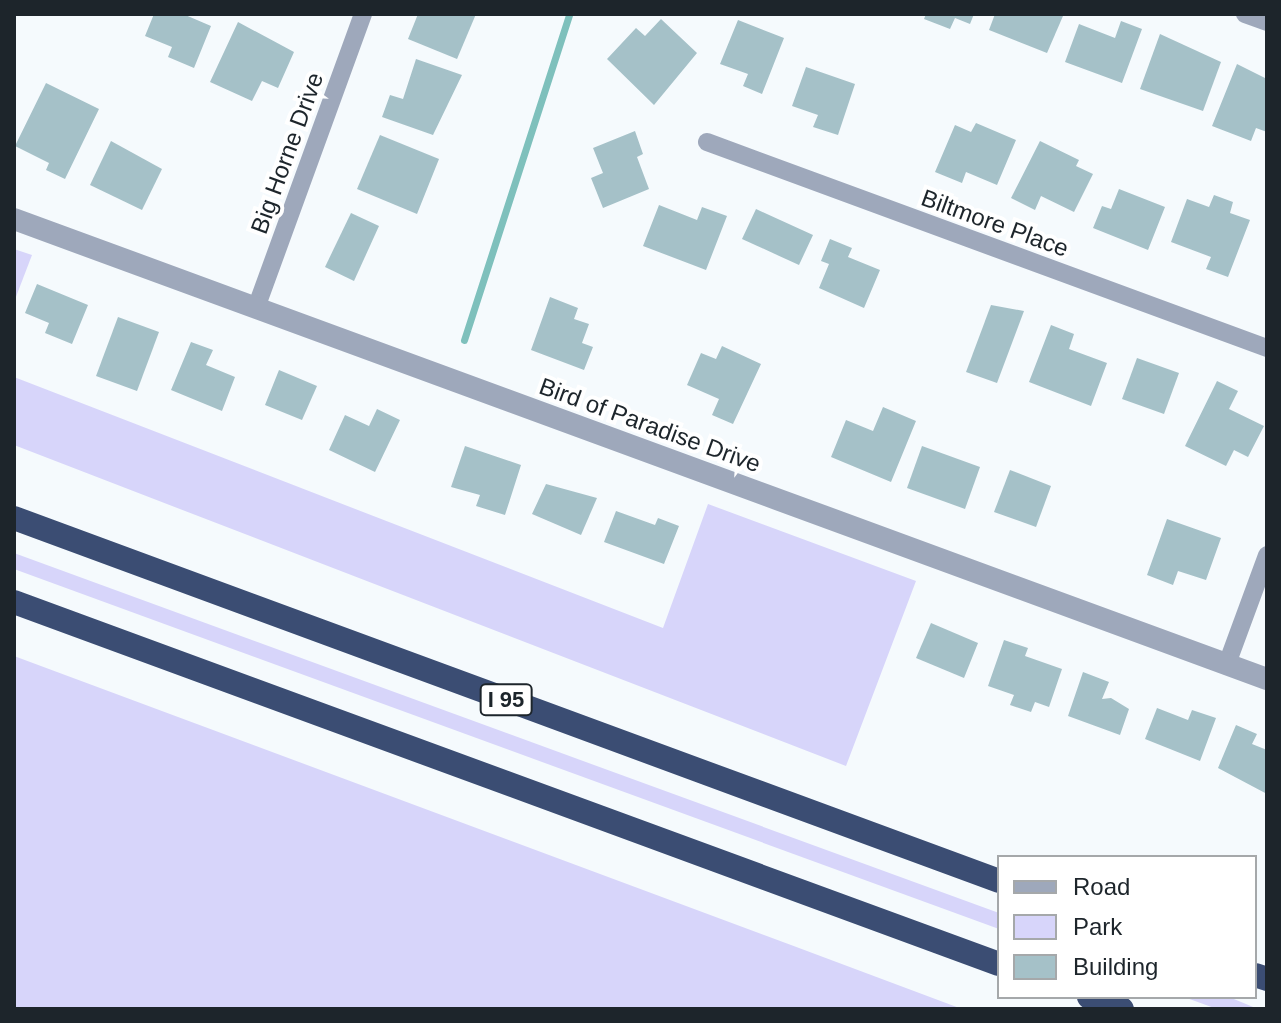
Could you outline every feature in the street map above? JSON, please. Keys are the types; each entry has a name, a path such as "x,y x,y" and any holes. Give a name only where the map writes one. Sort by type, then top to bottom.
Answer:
{"highway":[{"name":"I 95","path":"14,518 997,880"},
{"path":"14,602 997,963"},
{"path":"1094,999 1122,1009"}],"street":[{"path":"1245,14 1267,22"},
{"name":"Big Horne Drive","path":"256,308 361,15"},
{"name":"Biltmore Place","path":"707,142 1267,348"},
{"name":"Bird of Paradise Drive","path":"14,219 1267,679"},
{"path":"1227,664 1267,555"}],"green space":[{"path":"14,249 32,255 14,302"},
{"path":"14,377 663,628 708,504 916,581 846,766 14,445"},
{"path":"14,553 997,912 997,928 14,569"},
{"path":"14,656 791,945 962,1009 14,1009"},
{"path":"1190,999 1234,999 1258,1009 1217,1009"}],"building":[{"path":"154,14 183,14 211,26 194,68 168,57 172,47 145,36"},
{"path":"418,14 476,14 457,59 408,39"},
{"path":"926,14 974,14 970,24 955,18 950,29 924,19"},
{"path":"995,14 1063,16 1047,53 989,30"},
{"path":"661,19 697,53 654,105 607,59 636,28 645,36"},
{"path":"738,20 784,38 762,94 743,86 748,74 720,64"},
{"path":"1121,21 1142,29 1122,83 1065,62 1079,24 1115,38"},
{"path":"238,22 294,52 278,88 262,81 252,101 210,82"},
{"path":"1160,34 1221,62 1203,111 1140,89"},
{"path":"416,59 462,75 433,135 382,117 390,95 403,99"},
{"path":"1237,64 1267,79 1267,132 1256,128 1251,141 1212,126"},
{"path":"806,67 855,84 838,135 813,127 818,115 792,106"},
{"path":"46,83 99,109 65,179 46,170 49,163 15,146"},
{"path":"976,123 1016,140 997,185 966,172 962,183 935,172 955,125 971,132"},
{"path":"635,131 643,154 637,157 649,189 603,208 591,178 603,173 593,148"},
{"path":"380,135 439,159 417,214 357,189"},
{"path":"111,141 162,169 142,210 90,185"},
{"path":"1040,141 1079,160 1076,166 1093,174 1074,212 1041,196 1035,210 1011,198"},
{"path":"1119,189 1165,207 1148,250 1093,228 1102,206 1111,209"},
{"path":"1214,195 1233,202 1230,213 1250,220 1228,277 1206,269 1211,257 1171,242 1187,199 1209,207"},
{"path":"659,205 697,220 702,207 727,216 706,270 643,246"},
{"path":"756,209 813,235 799,265 742,239"},
{"path":"351,213 379,226 354,281 325,267"},
{"path":"830,239 852,248 848,257 880,270 864,308 819,288 829,264 821,261"},
{"path":"37,284 88,305 72,344 45,333 49,323 25,313"},
{"path":"550,297 578,308 574,319 589,324 582,343 593,347 584,370 531,350"},
{"path":"991,305 1024,311 997,383 966,372"},
{"path":"118,317 159,332 137,391 96,376"},
{"path":"1051,325 1074,334 1069,349 1107,363 1091,406 1029,382"},
{"path":"191,342 213,350 206,365 235,377 222,411 171,390"},
{"path":"722,346 761,364 733,424 712,415 719,399 687,385 701,353 716,359"},
{"path":"1137,358 1179,373 1164,414 1122,399"},
{"path":"279,370 317,386 302,420 265,405"},
{"path":"1217,381 1238,391 1229,409 1264,426 1248,457 1234,450 1226,466 1185,446"},
{"path":"883,407 916,421 891,482 831,457 846,420 873,431"},
{"path":"377,409 400,420 375,472 329,450 345,415 369,426"},
{"path":"465,446 521,465 505,515 476,506 480,495 451,487"},
{"path":"922,446 980,467 965,509 907,488"},
{"path":"1010,470 1051,486 1036,527 994,512"},
{"path":"546,484 597,498 581,535 532,514"},
{"path":"616,511 655,525 658,518 679,526 664,564 604,542"},
{"path":"1167,519 1221,538 1206,580 1178,571 1173,585 1147,575"},
{"path":"931,623 978,643 964,678 916,658"},
{"path":"1004,640 1028,648 1025,656 1062,669 1049,707 1035,702 1031,712 1010,705 1014,695 988,686"},
{"path":"1083,672 1109,682 1102,699 1111,698 1129,709 1120,735 1068,716"},
{"path":"1157,708 1188,720 1192,710 1216,718 1200,761 1145,739"},
{"path":"1236,725 1257,734 1252,744 1267,750 1267,794 1218,768"}],"waterway":[{"path":"464,340 569,14"}]}
